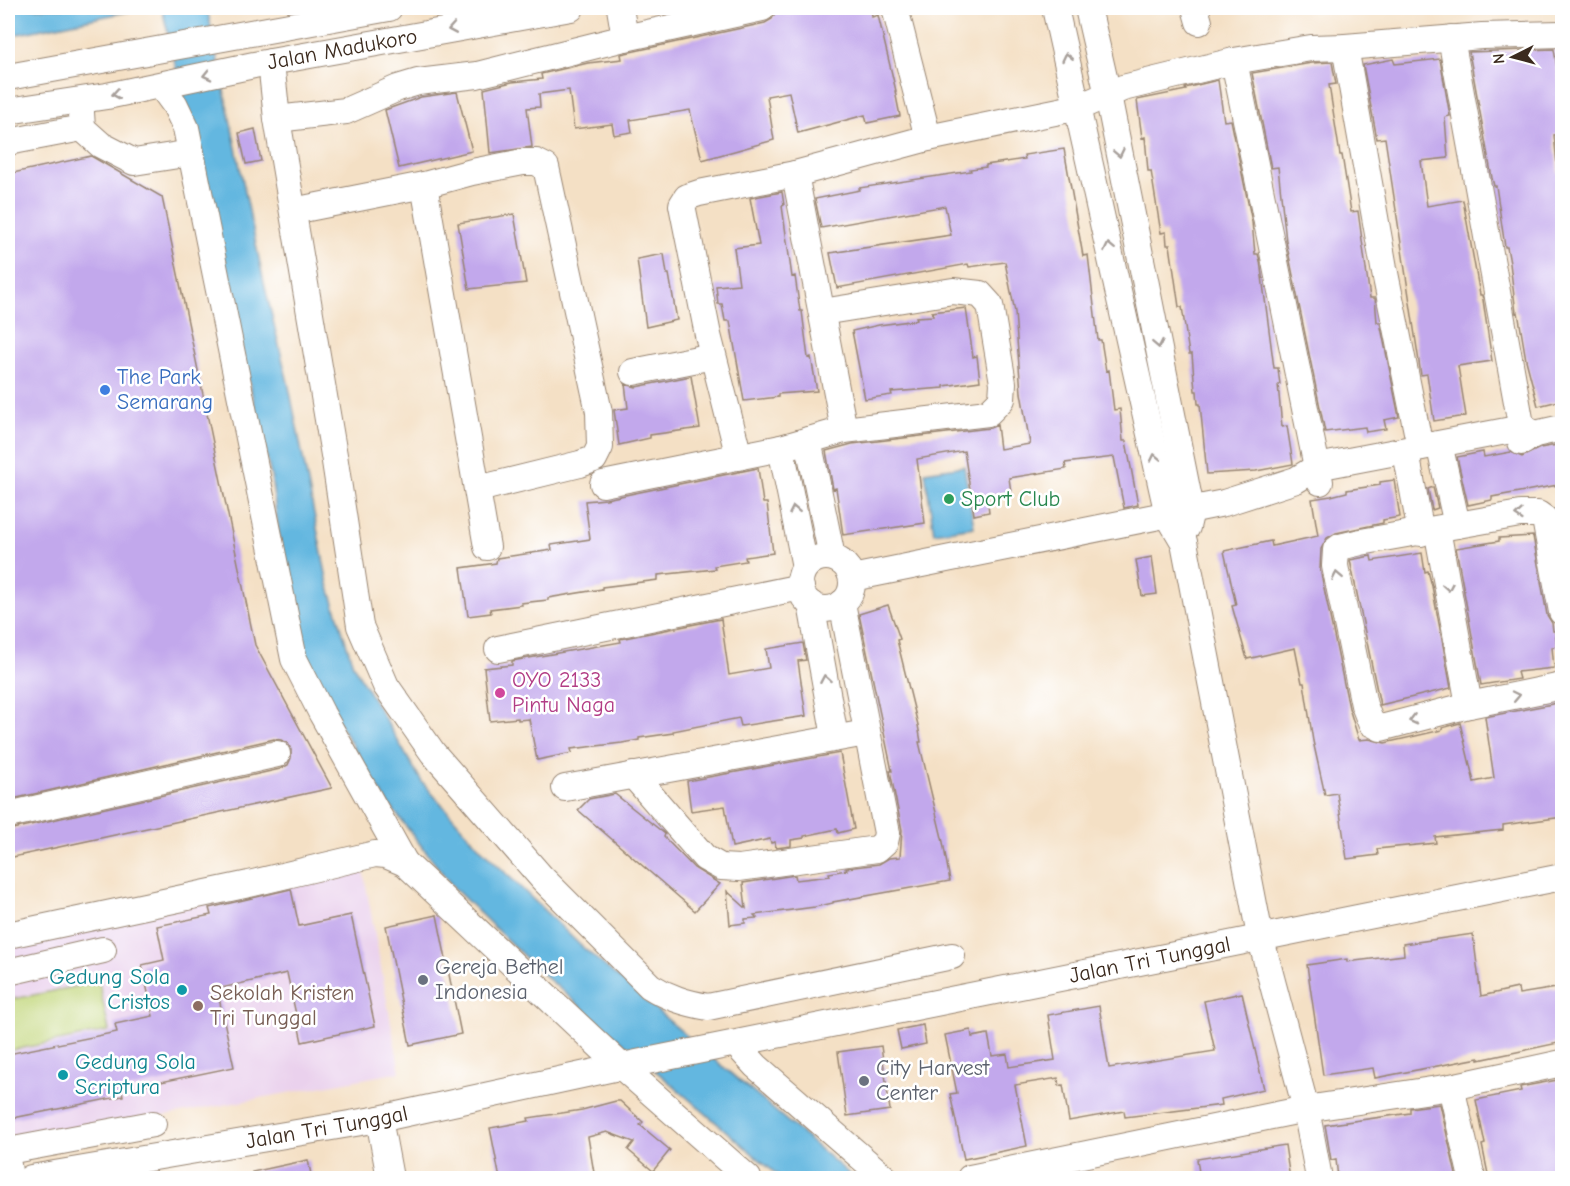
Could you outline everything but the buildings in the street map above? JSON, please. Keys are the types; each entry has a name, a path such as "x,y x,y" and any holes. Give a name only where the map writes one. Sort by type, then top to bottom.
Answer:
{"street":[{"name":"Jalan Madukoro","path":"8,77 389,8"},
{"name":"Jalan Madukoro","path":"168,84 255,65 571,8"},
{"path":"620,8 625,38"},
{"path":"277,119 346,111 398,88 418,82 477,75 625,38 762,8"},
{"path":"895,8 928,138"},
{"path":"1055,8 1119,293 1180,512"},
{"path":"1088,8 1147,288 1184,542 1260,936 1306,1108 1319,1179"},
{"path":"739,457 713,356 682,205 687,197 795,174 928,138 1079,107 1123,88 1234,61 1311,48 1563,34"},
{"path":"1451,39 1527,434"},
{"path":"1345,47 1384,268 1438,530 1469,705"},
{"path":"1234,61 1311,476"},
{"path":"255,65 277,119 334,455 360,626 386,686 433,753 542,878 650,986 666,996 687,1004 708,1007 952,956"},
{"path":"8,111 168,84 182,118 191,153 294,659 322,714 405,863 630,1065 747,1179"},
{"path":"79,100 82,128 101,145 134,162 191,153"},
{"path":"8,142 82,128"},
{"path":"293,211 424,185 472,172 523,162 536,162 546,167 599,412 600,447 594,459 580,464 478,489"},
{"path":"795,174 844,430"},
{"path":"424,185 487,547"},
{"path":"1119,293 1147,288"},
{"path":"603,483 781,448 844,430 988,413 1002,399 1003,383 990,305 980,294 953,291 822,312"},
{"path":"633,372 713,356"},
{"path":"852,578 1224,503 1311,476 1563,428"},
{"path":"808,440 832,557"},
{"path":"781,448 835,737"},
{"path":"1423,456 1438,530"},
{"path":"1563,612 1545,519 1538,514 1520,514 1361,542 1336,550 1335,567 1364,705 1371,723 1381,728 1469,705 1563,686"},
{"path":"832,557 842,561 848,569 852,578 852,588 843,603 831,609 821,608 806,586 813,560 832,557"},
{"path":"498,648 806,586"},
{"path":"633,775 705,858 721,867 739,868 877,849 885,842 887,833 866,733 843,603"},
{"path":"565,788 866,733"},
{"path":"8,815 277,754"},
{"path":"8,934 238,886 375,854 386,855 405,863"},
{"name":"Jalan Tri Tunggal","path":"31,1179 379,1119 630,1065 1260,936 1563,877"},
{"path":"8,972 103,950"},
{"path":"724,1047 756,1066 885,1179"},
{"path":"970,1179 1306,1108 1451,1087 1563,1063"},
{"path":"1451,1087 1472,1179"},
{"path":"379,1119 390,1179"},
{"path":"8,1151 153,1124"},
{"path":"8,1165 10,1179"}],"shaded area":[{"name":"Sekolah Kristen Tri Tunggal","path":"362,864 400,1072 8,1145 8,939"}],"green space":[{"path":"99,982 109,1031 8,1051 8,1000"}],"water":[{"path":"8,8 146,8 8,36"},
{"path":"162,8 207,8 264,283 289,387 328,584 353,665 422,782 481,849 580,945 854,1178 781,1178 539,971 454,888 388,803 322,696 301,645 286,586 271,476"},
{"name":"Sport Club","path":"964,466 974,527 934,533 925,472"}],"place":[{"name":"The Park Semarang","path":"105,390"},
{"name":"Sport Club","path":"949,499"},
{"name":"OYO 2133 Pintu Naga","path":"500,693"},
{"name":"Gereja Bethel Indonesia","path":"423,980"},
{"name":"Gedung Sola Cristos","path":"182,990"},
{"name":"Sekolah Kristen Tri Tunggal","path":"198,1006"},
{"name":"Gedung Sola Scriptura","path":"63,1075"},
{"name":"City Harvest Center","path":"864,1081"}]}
